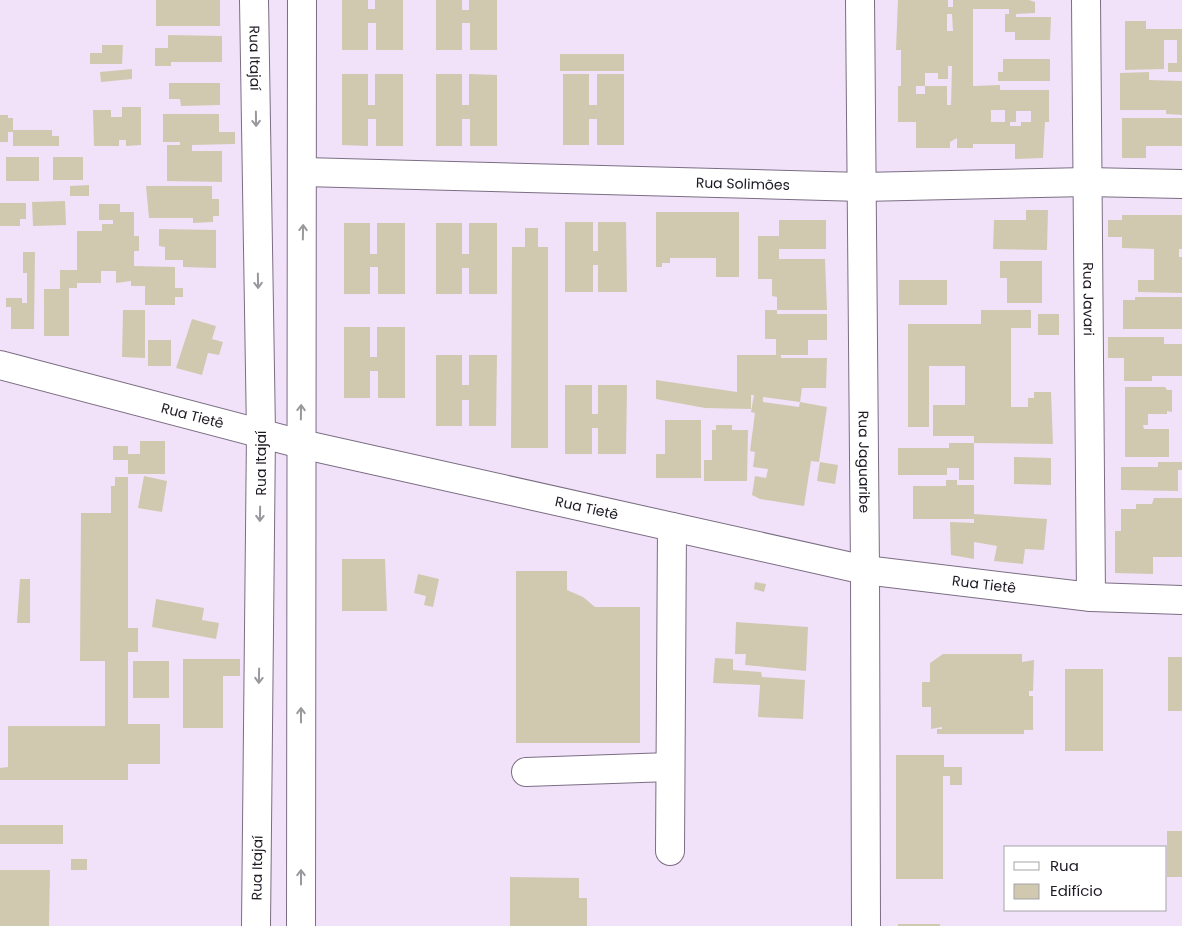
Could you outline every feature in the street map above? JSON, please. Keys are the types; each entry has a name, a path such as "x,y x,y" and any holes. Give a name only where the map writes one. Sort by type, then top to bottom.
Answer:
{"street":[{"name":"Rua Itajaí","path":"254,0 261,433 256,926"},
{"path":"301,926 301,444 304,172 302,0"},
{"name":"Rua Jaguaribe","path":"860,0 866,926"},
{"name":"Rua Javari","path":"1086,0 1091,597"},
{"name":"Rua Solimões","path":"304,172 862,187 1087,182 1182,184"},
{"name":"Rua Tietê","path":"0,366 301,444 865,570 1091,597 1182,600"},
{"path":"670,851 672,527"},
{"path":"526,772 670,767"}],"building":[{"path":"156,0 220,0 220,26 156,26"},
{"path":"342,0 368,0 368,9 375,9 375,0 403,0 403,50 376,50 376,23 368,23 368,50 342,50"},
{"path":"436,0 462,0 462,10 469,10 469,0 497,0 497,50 470,50 470,23 462,23 462,50 436,50"},
{"path":"898,0 948,0 948,7 953,7 953,0 1029,0 1035,2 1035,13 1016,14 1016,17 1051,17 1050,40 1015,40 1015,32 1005,32 1005,14 1009,14 1009,9 973,9 973,86 1000,85 1000,90 1049,90 1049,122 1045,122 1043,158 1015,159 1015,144 973,144 973,148 957,148 957,138 950,142 950,148 916,148 916,122 898,122 901,50 896,50","holes":["947,14 952,14 953,31 947,31","948,66 952,66 951,105 947,105 947,86 925,86 925,73 938,73 938,79 948,79","916,86 925,86 925,94 916,94","991,110 1005,110 1005,122 991,122","1016,111 1031,111 1031,122 1021,122 1021,126 1010,126 1010,122 1016,122"]},
{"path":"1125,21 1146,21 1146,29 1182,29 1182,72 1168,72 1168,63 1177,63 1177,40 1164,40 1164,69 1125,70"},
{"path":"168,35 222,36 222,62 171,62 171,66 155,66 155,48 168,48"},
{"path":"102,45 123,45 122,64 90,64 90,53 102,53"},
{"path":"560,54 624,54 624,71 560,71"},
{"path":"1003,59 1050,59 1050,81 998,81 998,72 1003,72"},
{"path":"132,69 132,79 101,82 100,72"},
{"path":"1149,72 1149,80 1182,81 1182,115 1166,114 1166,110 1120,110 1120,73"},
{"path":"342,74 368,74 368,105 375,105 375,74 403,74 403,146 376,146 376,119 368,119 368,146 342,145"},
{"path":"436,74 462,74 462,105 469,105 469,74 497,75 497,146 470,146 470,119 462,119 462,146 436,146"},
{"path":"563,74 589,74 589,105 597,105 597,74 624,74 624,145 597,145 597,119 589,119 589,145 563,145"},
{"path":"169,83 220,83 220,105 181,106 180,99 169,99"},
{"path":"122,107 141,107 141,145 126,146 126,140 119,140 119,146 94,146 93,110 111,110 111,117 122,117"},
{"path":"163,114 219,114 219,132 235,132 235,144 192,145 192,151 222,151 222,182 167,181 167,145 180,145 180,142 163,142"},
{"path":"0,115 8,115 8,118 13,118 13,130 52,130 52,136 59,136 59,146 13,146 13,132 8,132 8,142 0,142"},
{"path":"1122,118 1182,118 1182,146 1146,146 1146,158 1122,158"},
{"path":"6,157 39,157 39,181 6,181"},
{"path":"53,157 83,157 83,180 53,180"},
{"path":"89,185 89,196 70,196 70,186"},
{"path":"146,186 212,186 212,199 219,199 219,216 213,216 213,222 193,223 193,218 149,218"},
{"path":"65,201 66,225 33,226 32,202"},
{"path":"0,203 26,203 26,219 20,219 20,226 0,226"},
{"path":"99,204 120,204 120,212 134,212 134,236 139,236 139,251 134,251 134,266 175,267 175,288 183,288 183,297 175,297 175,305 145,305 145,286 131,286 131,281 116,283 116,271 101,271 101,283 77,283 77,288 69,288 69,336 44,336 44,289 60,289 60,270 77,270 77,231 102,231 102,224 113,224 113,220 99,220"},
{"path":"1026,210 1048,210 1047,250 993,249 994,220 1026,220"},
{"path":"656,212 739,212 739,277 716,277 716,258 670,258 670,263 662,263 662,267 656,267"},
{"path":"1122,215 1182,215 1182,249 1179,249 1179,257 1182,257 1182,293 1138,292 1138,280 1154,280 1154,249 1122,248 1122,237 1108,237 1108,220 1122,220"},
{"path":"779,220 826,220 826,249 779,249 779,259 825,259 827,310 777,310 777,297 772,296 772,279 758,279 758,236 779,236"},
{"path":"565,222 593,222 593,251 598,251 598,222 626,222 627,292 598,292 598,265 593,265 593,292 565,292"},
{"path":"344,223 370,223 370,254 377,254 377,223 405,223 405,294 378,294 378,267 370,267 370,294 344,294"},
{"path":"436,223 462,223 462,254 469,254 469,223 497,223 497,294 469,294 469,268 462,268 462,294 436,294"},
{"path":"525,228 538,228 538,247 548,247 548,448 511,448 512,247 525,247"},
{"path":"159,229 216,230 216,268 183,267 183,260 165,260 165,247 159,246"},
{"path":"23,252 35,252 34,329 11,329 11,307 6,307 6,298 22,298 22,303 27,303 27,273 23,273"},
{"path":"1000,261 1042,261 1042,303 1007,303 1007,278 1000,278"},
{"path":"899,280 947,280 947,305 899,305"},
{"path":"1135,297 1182,297 1182,329 1123,329 1123,300 1135,300"},
{"path":"123,310 145,310 145,358 122,357"},
{"path":"765,310 777,310 777,314 827,314 827,340 808,340 808,355 781,355 781,358 827,358 826,388 802,388 800,402 827,407 819,462 811,461 804,506 760,499 752,495 755,476 766,478 768,469 753,467 755,452 750,451 755,413 751,412 754,395 751,395 751,409 705,408 656,399 656,380 737,392 737,355 776,355 776,339 765,339","holes":["763,397 800,402 799,407 763,402"]},
{"path":"981,310 1031,310 1031,328 1011,328 1011,407 1028,407 1028,398 1034,398 1034,392 1051,392 1053,444 974,443 974,436 933,436 933,405 965,405 965,366 929,366 929,427 908,427 908,324 981,324"},
{"path":"1038,314 1059,314 1059,335 1038,335"},
{"path":"192,319 216,326 212,339 223,342 219,355 208,353 202,375 176,368"},
{"path":"344,327 370,327 370,357 377,357 377,327 405,327 405,398 378,398 378,371 370,371 370,398 344,398"},
{"path":"1108,337 1164,337 1164,344 1182,344 1182,376 1152,376 1152,381 1124,381 1124,358 1108,358"},
{"path":"148,340 171,340 171,366 148,366"},
{"path":"436,355 462,355 462,385 469,385 469,355 497,355 496,426 469,426 469,400 462,400 462,426 436,426"},
{"path":"565,385 592,385 592,414 598,414 598,385 627,385 626,454 598,454 598,428 592,428 592,454 565,454"},
{"path":"1125,387 1165,387 1167,390 1172,390 1172,412 1167,411 1167,414 1148,414 1148,425 1143,425 1144,429 1169,429 1169,457 1125,457"},
{"path":"665,420 701,420 701,478 656,478 656,454 665,454"},
{"path":"716,425 732,425 732,430 748,430 747,481 704,481 704,460 712,460 712,430 716,430"},
{"path":"140,441 165,441 165,474 128,474 128,460 113,460 113,446 128,446 128,454 140,454"},
{"path":"949,443 974,443 974,480 959,480 959,468 947,468 947,475 898,475 898,448 949,448"},
{"path":"1014,457 1051,458 1051,485 1014,484"},
{"path":"820,462 838,465 835,484 817,481"},
{"path":"1158,462 1182,462 1182,470 1178,470 1178,491 1121,490 1121,467 1158,467"},
{"path":"144,476 167,481 162,512 138,508"},
{"path":"115,477 128,477 128,628 138,628 138,652 128,652 128,724 160,724 160,764 128,764 128,780 0,780 0,768 8,767 8,726 105,726 105,661 80,661 81,513 111,513 111,486 115,486"},
{"path":"946,480 957,480 957,485 974,485 974,514 1047,519 1044,550 1025,549 1023,564 994,561 997,546 974,542 974,559 951,555 950,522 974,523 974,519 913,519 913,486 946,486"},
{"path":"1154,498 1182,498 1182,557 1153,557 1153,574 1115,573 1115,531 1121,531 1121,509 1136,509 1136,504 1152,504"},
{"path":"342,559 385,559 387,611 342,611"},
{"path":"516,571 567,571 567,590 583,597 595,607 640,607 640,743 516,743"},
{"path":"418,574 439,579 433,607 424,605 426,596 414,593"},
{"path":"20,579 30,579 30,623 17,623"},
{"path":"755,582 766,584 764,592 754,589"},
{"path":"156,599 204,608 202,620 219,623 216,639 152,627"},
{"path":"736,622 808,627 806,671 745,665 746,654 735,654"},
{"path":"943,654 1022,654 1022,662 1034,660 1033,691 1029,691 1029,696 1033,696 1033,730 1024,730 1024,734 937,734 937,729 942,729 942,727 931,729 931,707 922,707 922,682 930,682 930,663"},
{"path":"1168,657 1182,657 1182,711 1168,711"},
{"path":"715,658 733,659 733,670 761,672 762,677 805,680 803,719 758,717 760,685 713,683"},
{"path":"183,659 240,659 240,676 223,676 223,728 183,728"},
{"path":"133,661 169,661 169,698 133,698"},
{"path":"1065,669 1103,669 1103,751 1065,751"},
{"path":"896,755 944,755 944,767 962,767 962,785 950,785 950,776 943,776 943,879 896,879"},
{"path":"0,825 63,825 63,844 0,844"},
{"path":"1167,831 1182,831 1182,877 1167,877"},
{"path":"71,859 87,859 87,870 71,870"},
{"path":"0,870 50,870 49,926 0,926"},
{"path":"510,877 579,878 579,898 587,898 587,926 510,926"},
{"path":"898,924 940,924 940,926 898,926"}]}
